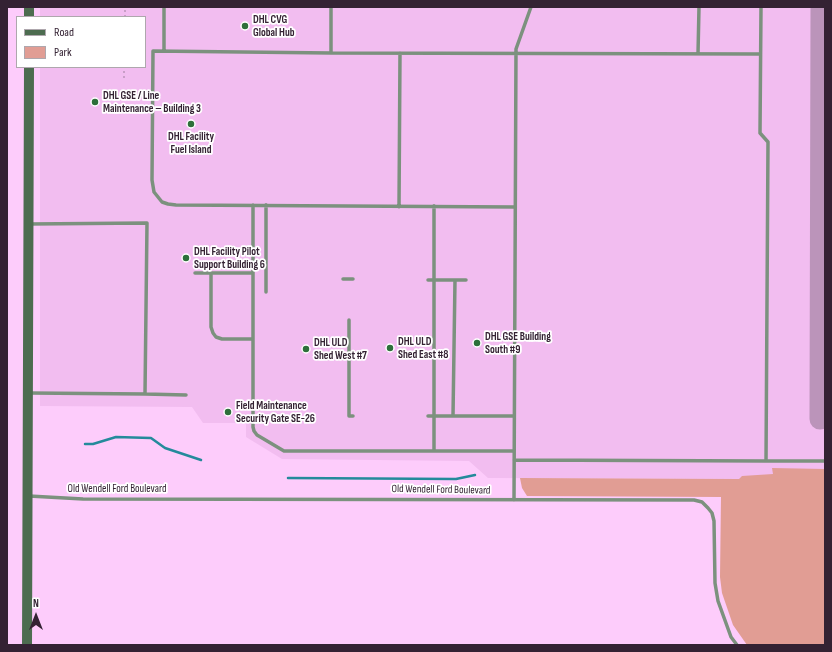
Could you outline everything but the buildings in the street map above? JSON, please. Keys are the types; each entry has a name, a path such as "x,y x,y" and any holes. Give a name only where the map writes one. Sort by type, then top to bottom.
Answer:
{"street":[{"path":"27,645 29,68"}],"lane":[{"path":"164,7 164,51"},
{"path":"330,53 331,7"},
{"path":"514,500 516,49 531,7"},
{"path":"698,54 699,7"},
{"path":"761,7 759,54 760,133 768,142 766,461"},
{"path":"515,207 168,204 162,202 154,192 152,180 153,51 516,54 759,54"},
{"path":"399,207 400,53"},
{"path":"253,205 253,427 257,435 284,451 514,451"},
{"path":"266,205 266,292"},
{"path":"434,206 434,451"},
{"path":"28,224 147,223 144,394"},
{"path":"195,273 253,273"},
{"path":"211,273 211,328 213,333 216,337 222,339 253,339"},
{"path":"343,279 353,279"},
{"path":"428,280 466,280"},
{"path":"453,416 455,280"},
{"path":"349,320 349,416 353,416"},
{"path":"28,393 186,395"},
{"path":"428,416 514,416"},
{"path":"514,460 825,461"},
{"name":"Old Wendell Ford Boulevard","path":"27,496 83,498 694,500 702,502 712,513 714,521 715,583 718,601 731,637 737,645"}],"path":[{"path":"124,68 124,78"}],"shaded area":[{"name":"DHL CVG Global Hub","path":"40,7 825,7 825,587 738,479 488,478 469,461 282,459 246,437 246,423 203,423 192,407 40,406 40,68 146,68 146,16 40,16"}],"green space":[{"path":"772,468 825,469 825,645 747,645 733,625 722,593 720,577 721,497 527,496 522,488 520,478 739,479 742,476 773,474"}],"waterway":[{"path":"85,444 93,444 116,437 151,438 165,448 201,460"},
{"path":"288,478 456,479 475,475"}],"taxiway":[{"path":"820,419 821,7"}],"place":[{"name":"DHL CVG Global Hub","path":"245,26"},
{"name":"DHL GSE / Line Maintenance – Building 3","path":"95,102"},
{"name":"DHL Facility Fuel Island","path":"191,124"},
{"name":"DHL Facility Pilot Support Building 6","path":"186,258"},
{"name":"DHL GSE Building South #9","path":"477,343"},
{"name":"DHL ULD Shed East #8","path":"390,348"},
{"name":"DHL ULD Shed West #7","path":"306,349"},
{"name":"Field Maintenance Security Gate SE-26","path":"228,412"}]}
